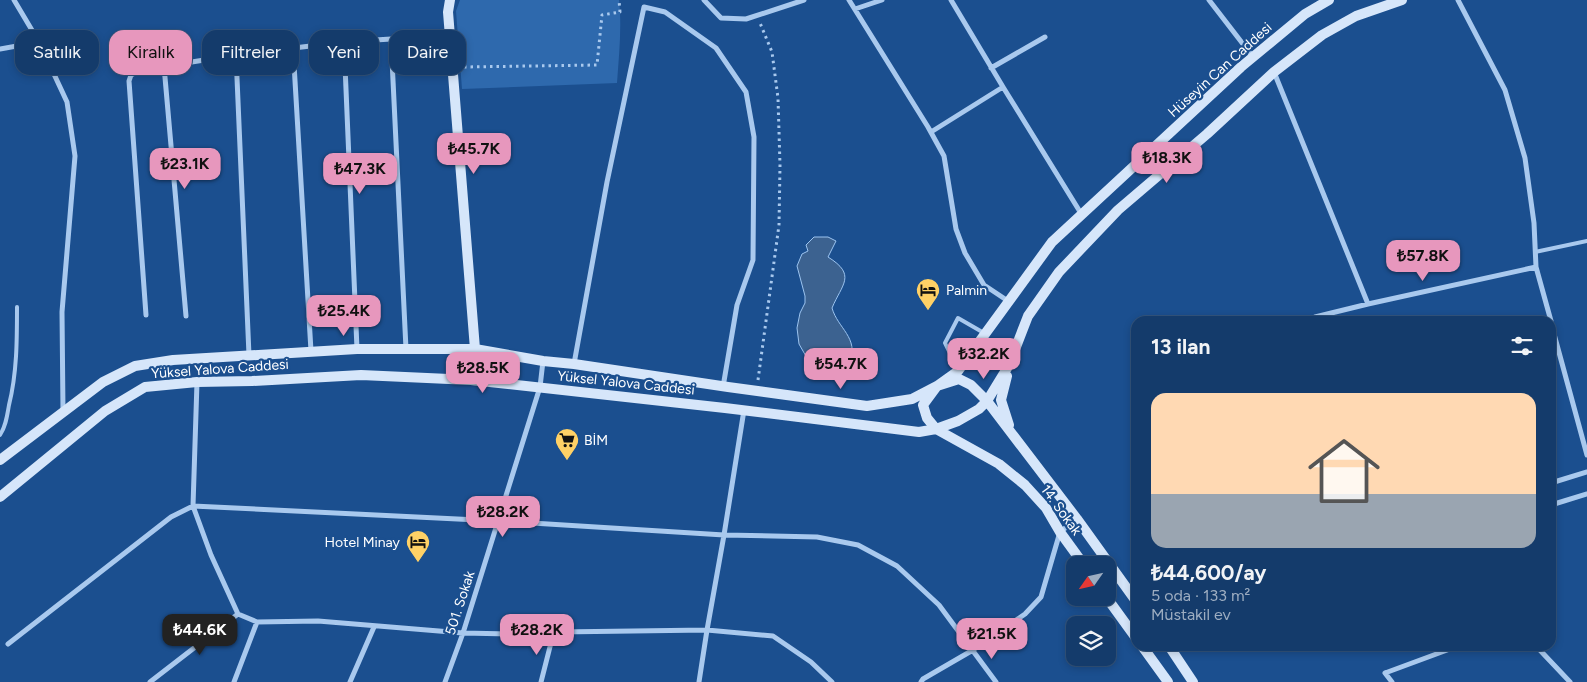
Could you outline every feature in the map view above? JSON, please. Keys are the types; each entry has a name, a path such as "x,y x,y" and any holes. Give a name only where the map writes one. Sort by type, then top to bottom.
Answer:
{"main road":[{"path":"450,0 448,12 450,30"},
{"name":"Hüseyin Can Caddesi","path":"958,371 1052,242 1253,58 1305,14 1329,0"},
{"path":"1010,430 1001,400 1009,364 1028,316 1059,272 1118,210 1207,134 1274,72 1322,35 1356,16 1402,0"},
{"path":"454,75 475,349"},
{"name":"Yüksel Yalova Caddesi","path":"0,460 103,382 135,366 173,360 357,349 475,349 543,361 867,406 912,399 937,386 958,371"},
{"path":"936,429 927,418 924,405 937,386 959,379 971,385 983,405 1009,364"},
{"name":"Yüksel Yalova Caddesi","path":"0,497 77,432 113,406 146,388 197,382 361,375 471,380 744,410 919,432 936,429 958,421 983,405"},
{"name":"14. Sokak","path":"983,405 1010,430 1131,594"},
{"name":"14. Sokak","path":"936,429 1006,469 1025,485 1046,508 1077,556"},
{"path":"1113,606 1131,631"},
{"path":"1146,651 1168,682"},
{"path":"1172,651 1193,682"}],"street":[{"path":"14,0 32,30"},
{"path":"704,0 721,18 746,19 804,0"},
{"path":"849,0 944,156 956,229 965,252 984,285 1008,301"},
{"path":"855,10 882,0"},
{"path":"951,0 1082,215"},
{"path":"1209,0 1253,58"},
{"path":"1458,0 1505,90 1525,158 1534,223 1536,267 1549,316"},
{"path":"574,364 607,182 644,7 665,12 716,48 746,92 754,137 753,260 737,305 722,386"},
{"path":"991,68 1046,37"},
{"path":"0,49 15,46"},
{"path":"1274,72 1368,304"},
{"path":"54,75 66,102 75,156 62,312 63,412"},
{"path":"132,75 129,81 146,315"},
{"path":"165,75 186,316"},
{"path":"237,75 249,355"},
{"path":"295,75 311,351"},
{"path":"345,75 357,349"},
{"path":"393,75 406,348"},
{"path":"931,132 1003,87"},
{"path":"1323,316 1368,304 1536,267"},
{"path":"1556,340 1587,455"},
{"path":"471,380 475,349"},
{"name":"501. Sokak","path":"445,682 463,633 540,387 543,361"},
{"path":"197,382 193,506 211,555 238,614 257,622 318,621 463,633 553,636"},
{"path":"699,682 744,410"},
{"path":"1556,481 1587,472"},
{"path":"1556,503 1587,494"},
{"path":"8,644 171,517 193,506 724,535 818,537 858,545 896,566 939,605 996,682"},
{"path":"921,682 973,650 1024,614 1041,597 1060,532 1077,519"},
{"path":"150,682 238,614"},
{"path":"234,682 257,622"},
{"path":"350,682 374,627"},
{"path":"541,682 553,636 558,632 707,630 773,636 811,662 832,682"},
{"path":"1385,673 1444,651"},
{"path":"1541,651 1570,682"},
{"path":"1383,682 1385,673"},
{"path":"1385,673 1392,682"}],"lane":[{"path":"1535,252 1587,241"},
{"path":"0,435 4,428 15,382 18,346 17,307"},
{"path":"958,371 945,343 958,318 986,334"}],"path":[{"path":"473,68 598,64 602,14 620,12 619,0"},
{"path":"756,16 772,52 778,98 780,165 779,225 756,391"}],"shaded area":[{"path":"460,0 619,0 620,31 617,83 462,89 461,75 466,75 466,30 457,30 456,11"},
{"path":"814,237 828,237 836,241 828,257 837,263 845,275 843,286 832,308 850,340 852,354 850,363 839,368 822,365 807,358 799,344 797,328 800,313 805,303 805,296 797,266 802,254 808,251 806,245"}],"place":[{"name":"Palmin","path":"928,311"},
{"name":"BİM","path":"567,461"},
{"name":"Hotel Minay","path":"418,563"}]}
